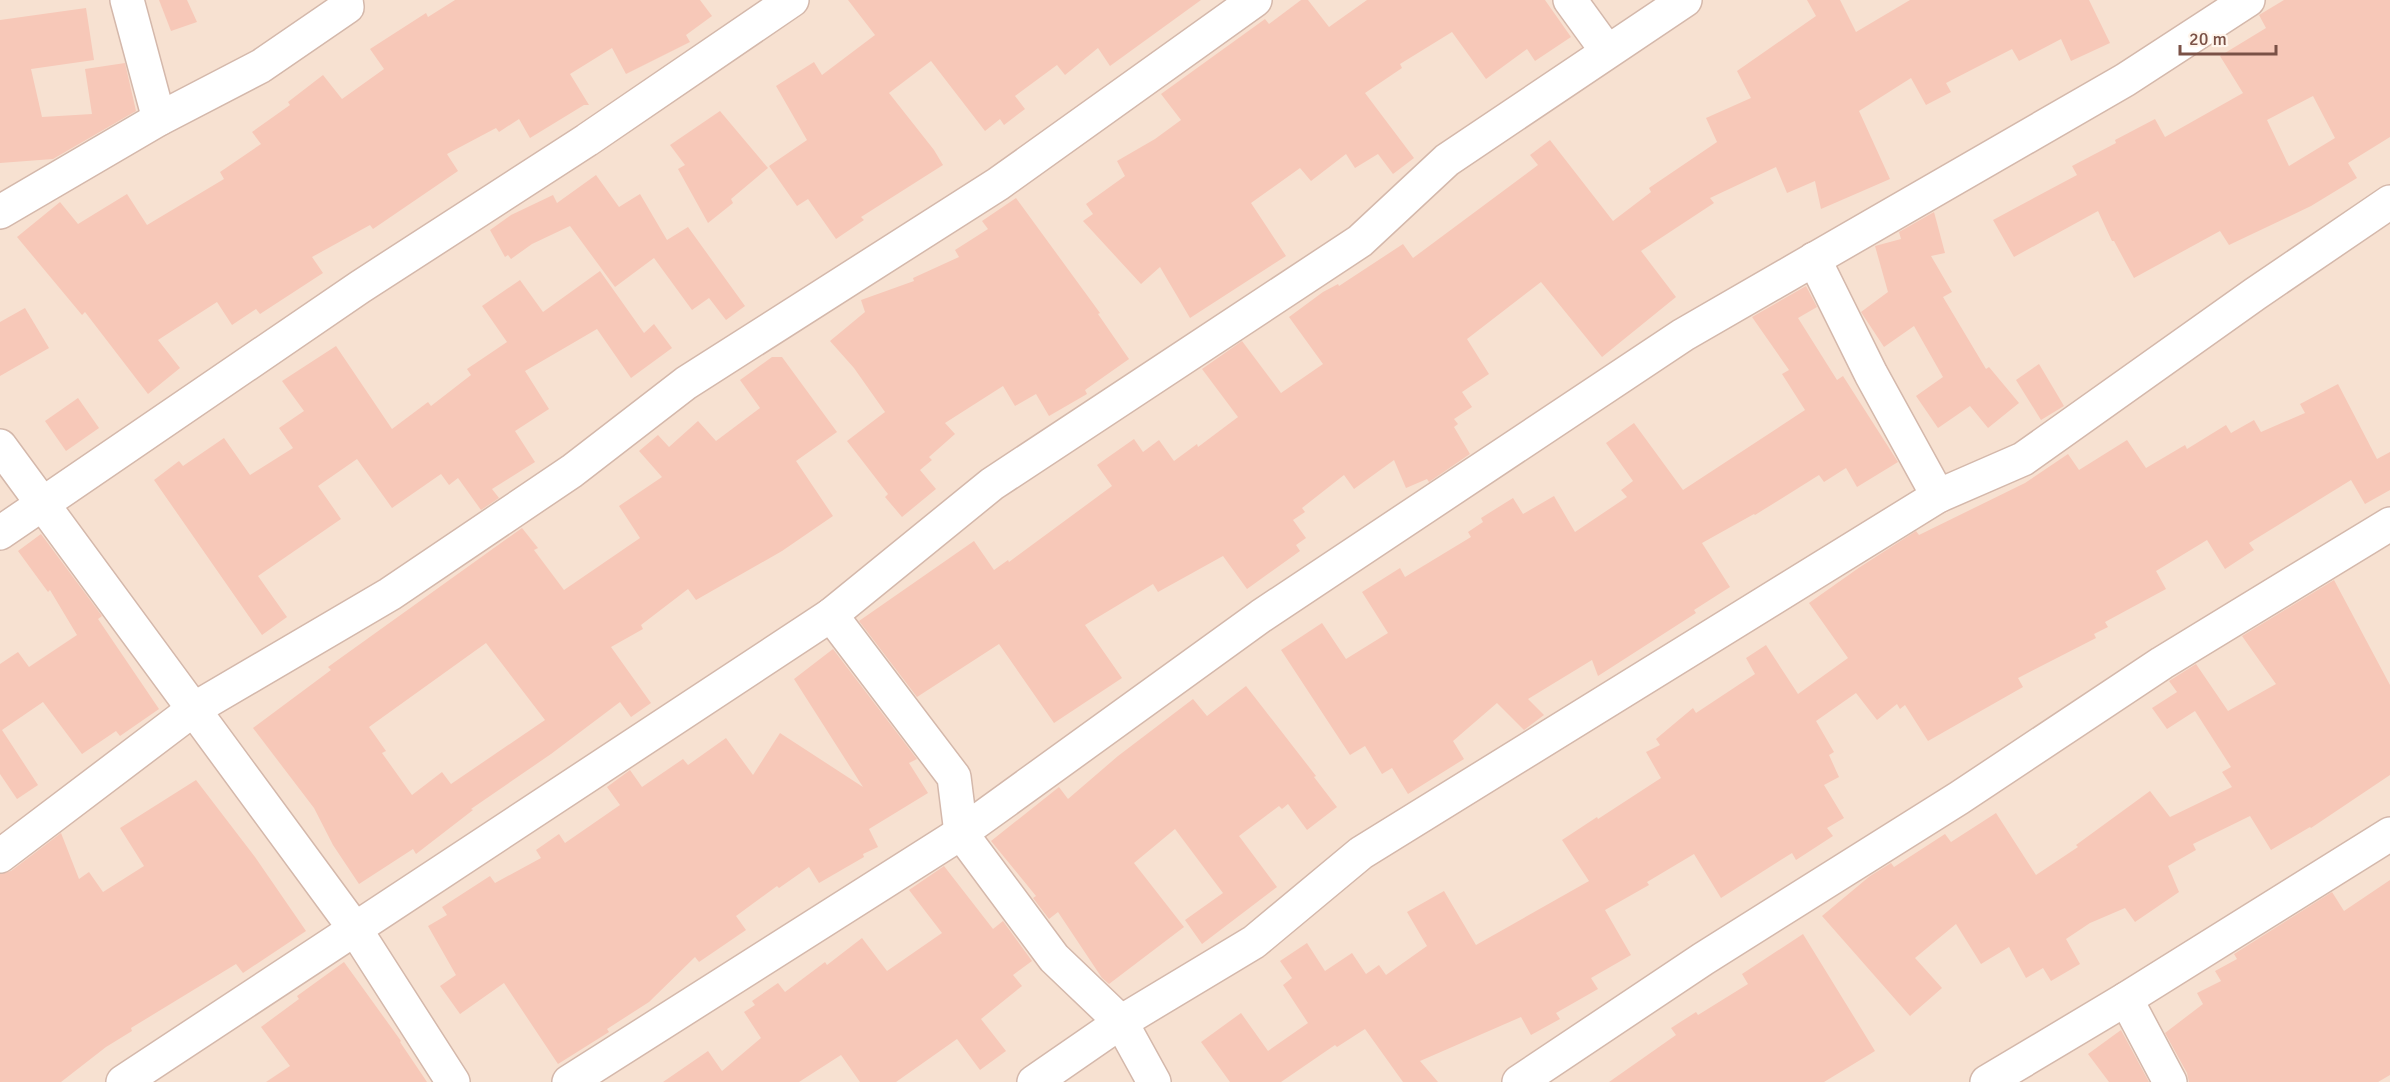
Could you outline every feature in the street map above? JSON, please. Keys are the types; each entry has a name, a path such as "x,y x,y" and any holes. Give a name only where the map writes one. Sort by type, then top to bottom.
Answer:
{"street":[{"path":"126,0 159,119"},
{"path":"0,533 360,287 587,140 792,0"},
{"path":"0,856 194,709 390,594 572,471 686,383 998,184 1255,0"},
{"path":"1570,0 1608,51"},
{"path":"123,1082 831,615 992,483 1360,241 1447,160 1685,0"},
{"path":"569,1082 961,832 1261,616 1683,335 2125,80 2248,0"},
{"path":"0,212 159,119 261,66 350,2"},
{"path":"1034,1082 1121,1022 1254,942 1361,854 1938,496 2023,459 2390,202"},
{"path":"1814,259 1871,375 1938,496"},
{"path":"0,446 355,929 453,1082"},
{"path":"1519,1082 1703,959 1959,798 2162,663 2390,524"},
{"path":"831,615 954,777 961,832 1054,958 1121,1022 1154,1082"},
{"path":"1987,1082 2126,999 2390,834"},
{"path":"2126,999 2170,1082"}],"shaded area":[{"path":"0,0 2390,0 2390,1082 0,1082"}],"building":[{"path":"159,0 187,0 197,22 171,31"},
{"path":"455,0 700,0 712,16 686,35 690,42 626,74 612,48 570,74 589,105 584,105 530,138 519,119 499,132 496,128 447,154 458,171 373,229 370,225 312,257 323,273 260,314 256,309 232,325 217,302 158,340 180,368 148,394 85,312 82,315 17,237 60,202 78,224 127,194 147,225 224,179 220,172 261,144 252,132 290,105 288,102 323,75 342,99 384,69 370,49 426,13 428,17"},
{"path":"848,0 1201,0 1110,66 1098,48 1065,75 1057,65 1015,96 1025,109 1004,125 1000,119 985,131 931,61 889,93 934,150 943,165 861,217 864,220 836,239 808,199 797,206 769,166 807,140 776,86 814,62 822,75 875,35"},
{"path":"1301,0 1308,0 1329,27 1367,0 1545,0 1571,37 1535,61 1527,49 1486,79 1452,32 1400,64 1402,68 1365,93 1414,158 1393,174 1378,154 1355,168 1346,154 1311,181 1300,168 1251,203 1286,256 1190,318 1160,267 1141,284 1083,221 1093,214 1086,204 1125,176 1117,161 1155,139 1181,120 1161,94 1265,19 1269,24"},
{"path":"1807,0 1840,0 1856,32 1910,0 2089,0 2110,43 2071,61 2061,39 2019,61 2012,49 1946,83 1951,92 1926,105 1911,78 1859,111 1890,179 1821,209 1815,181 1787,193 1776,167 1710,198 1714,203 1641,251 1676,297 1602,357 1541,282 1467,339 1489,374 1462,392 1472,407 1454,419 1458,424 1454,427 1470,454 1429,482 1427,479 1406,488 1394,460 1354,489 1344,475 1302,508 1305,512 1293,520 1306,538 1296,545 1300,551 1247,589 1223,556 1158,592 1153,584 1085,625 1122,678 1054,723 999,644 917,697 859,621 974,541 994,570 1008,560 1009,562 1112,486 1097,465 1134,439 1143,452 1159,440 1174,461 1197,444 1198,447 1238,417 1202,369 1242,341 1281,393 1323,364 1289,317 1323,292 1338,284 1339,286 1403,244 1413,258 1538,165 1530,155 1550,140 1613,221 1651,192 1649,188 1717,142 1706,118 1751,98 1737,71 1816,16"},
{"path":"2284,0 2390,0 2390,137 2348,163 2357,178 2311,206 2229,245 2220,231 2134,278 2112,241 2098,211 2014,257 1993,220 2077,175 2072,166 2155,119 2165,137 2243,93 2220,56 2266,28 2259,15","holes":["2313,96 2335,138 2289,166 2267,120"]},
{"path":"86,8 94,60 31,69 42,117 92,114 85,69 125,63 136,111 53,159 0,163 0,20"},
{"path":"720,111 768,168 731,199 733,203 708,223 678,169 685,165 670,145"},
{"path":"596,175 619,207 640,194 667,240 688,227 745,306 726,320 709,298 692,310 654,258 615,287 570,226 532,244 511,259 508,255 505,257 490,230 511,215 553,195 557,203"},
{"path":"1016,198 1100,313 1098,314 1129,359 1085,390 1087,394 1049,416 1036,394 1015,406 1003,386 945,423 955,434 929,457 932,460 920,470 936,489 902,517 885,497 888,494 847,441 885,412 854,368 830,341 865,312 861,300 914,281 913,278 959,257 955,250 988,229 982,221"},
{"path":"1934,212 1945,253 1931,256 1952,292 1943,297 1986,369 1989,367 2019,403 1988,428 1970,406 1938,428 1916,396 1943,377 1914,326 1884,347 1861,312 1888,292 1875,246 1901,239 1899,232"},
{"path":"600,271 644,333 654,324 672,348 631,378 597,329 525,371 549,409 515,431 535,462 492,489 499,498 481,510 458,478 449,485 441,474 392,508 357,459 318,486 341,519 258,576 287,617 262,635 154,480 179,461 183,466 224,438 250,475 293,448 279,428 304,411 282,381 336,346 392,429 428,402 431,406 471,375 467,369 507,342 482,306 520,280 543,312"},
{"path":"1806,286 1817,307 1798,318 1837,380 1843,376 1898,462 1857,487 1846,468 1824,482 1819,475 1755,515 1702,543 1730,587 1694,610 1696,613 1598,676 1592,660 1528,699 1544,715 1524,730 1497,703 1453,741 1464,759 1408,794 1392,768 1382,774 1365,746 1350,755 1281,650 1322,623 1346,659 1388,633 1362,592 1400,568 1405,577 1471,537 1468,532 1483,522 1481,518 1513,498 1523,514 1554,496 1575,532 1627,497 1621,490 1633,481 1606,443 1634,423 1683,490 1805,410 1782,374 1789,370 1752,317"},
{"path":"25,308 49,348 0,376 0,322"},
{"path":"772,357 782,357 837,432 796,461 833,516 782,551 696,600 688,589 641,625 643,629 611,647 651,703 631,717 620,702 551,754 471,809 473,810 416,854 413,849 359,884 333,845 314,808 253,728 331,670 328,667 522,528 538,548 534,550 564,590 640,538 619,506 662,477 639,451 658,435 669,447 698,421 716,441 760,408 740,380","holes":["486,643 545,720 451,784 442,772 412,795 382,753 386,751 369,727"]},
{"path":"2039,364 2064,406 2041,420 2016,380"},
{"path":"2338,384 2377,459 2390,452 2390,490 2365,504 2351,480 2249,543 2254,550 2225,569 2207,540 2156,571 2166,589 2105,622 2108,627 2094,634 2096,638 2018,678 2023,687 1928,741 1905,705 1900,709 1897,704 1877,720 1856,693 1816,721 1834,752 1829,755 1839,777 1824,785 1844,818 1827,828 1833,836 1796,860 1792,853 1721,898 1694,854 1647,882 1649,885 1605,910 1631,955 1591,978 1598,989 1556,1013 1560,1019 1531,1035 1521,1017 1420,1061 1438,1082 1403,1082 1365,1029 1337,1047 1335,1045 1281,1082 1230,1082 1201,1042 1241,1013 1268,1051 1308,1023 1283,985 1292,978 1280,961 1307,943 1325,971 1352,953 1366,974 1379,965 1386,975 1427,946 1407,912 1444,891 1476,945 1589,881 1562,840 1661,778 1646,752 1660,745 1656,739 1693,708 1696,713 1755,674 1746,658 1766,645 1798,694 1848,658 1809,603 1916,531 1919,535 2025,483 2068,454 2079,470 2127,440 2146,468 2185,445 2187,449 2226,425 2231,433 2254,420 2261,432 2305,413 2300,404"},
{"path":"78,398 99,428 66,451 45,421"},
{"path":"41,534 102,616 98,619 159,709 120,736 116,731 82,754 43,702 2,730 38,785 17,799 0,774 0,664 18,652 29,667 77,635 50,590 48,592 18,551"},
{"path":"2334,580 2390,685 2390,775 2311,828 2271,850 2250,816 2193,844 2196,850 2168,866 2179,892 2135,922 2125,908 2090,923 2066,939 2080,964 2051,981 2043,968 2026,978 2009,947 1981,964 1956,924 1915,958 1942,988 1910,1016 1822,916 1870,876 1891,863 1894,867 1945,834 1951,842 1996,813 2036,875 2078,847 2076,845 2150,791 2170,817 2232,787 2222,772 2231,767 2195,711 2167,729 2152,708 2177,692 2169,681 2196,664 2228,711 2276,684 2242,636"},
{"path":"833,649 917,759 909,763 928,793 869,829 878,847 863,854 864,857 819,883 809,867 779,888 777,886 736,916 746,930 699,962 695,957 649,1002 607,1029 609,1032 558,1064 504,983 460,1014 440,986 456,975 428,926 447,915 442,907 490,876 495,883 541,858 536,850 559,834 565,843 620,805 607,787 630,770 642,787 683,759 688,765 726,738 753,775 780,733 863,787 794,679"},
{"path":"1246,686 1316,776 1314,777 1337,807 1307,830 1288,804 1282,809 1279,806 1239,836 1277,887 1202,944 1185,920 1223,893 1175,829 1134,863 1184,927 1109,984 1102,978 1058,912 1049,919 1033,898 1036,896 991,841 1059,787 1068,799 1118,756 1193,699 1207,716"},
{"path":"196,780 255,857 306,931 243,973 236,964 131,1028 132,1031 106,1047 61,1082 0,1082 0,874 11,871 61,833 79,879 89,872 103,892 144,866 120,828"},
{"path":"944,866 993,929 1003,921 1032,961 1013,975 1022,986 981,1019 1006,1051 980,1070 957,1039 896,1082 860,1082 841,1055 799,1082 663,1082 708,1051 722,1071 761,1038 744,1012 755,1005 752,1001 778,983 785,992 825,962 827,965 862,938 887,971 942,933 909,890"},
{"path":"2390,880 2390,1075 2378,1082 2189,1082 2187,1073 2165,1033 2203,1004 2197,993 2221,981 2215,971 2237,959 2234,954 2332,892 2344,911"},
{"path":"1803,934 1875,1051 1824,1082 1609,1082 1676,1035 1671,1028 1696,1012 1698,1015 1748,984 1742,974"},
{"path":"344,962 401,1041 427,1082 266,1082 290,1066 261,1027 299,999 297,996"},
{"path":"2121,1030 2149,1082 2109,1082 2088,1054"}]}
